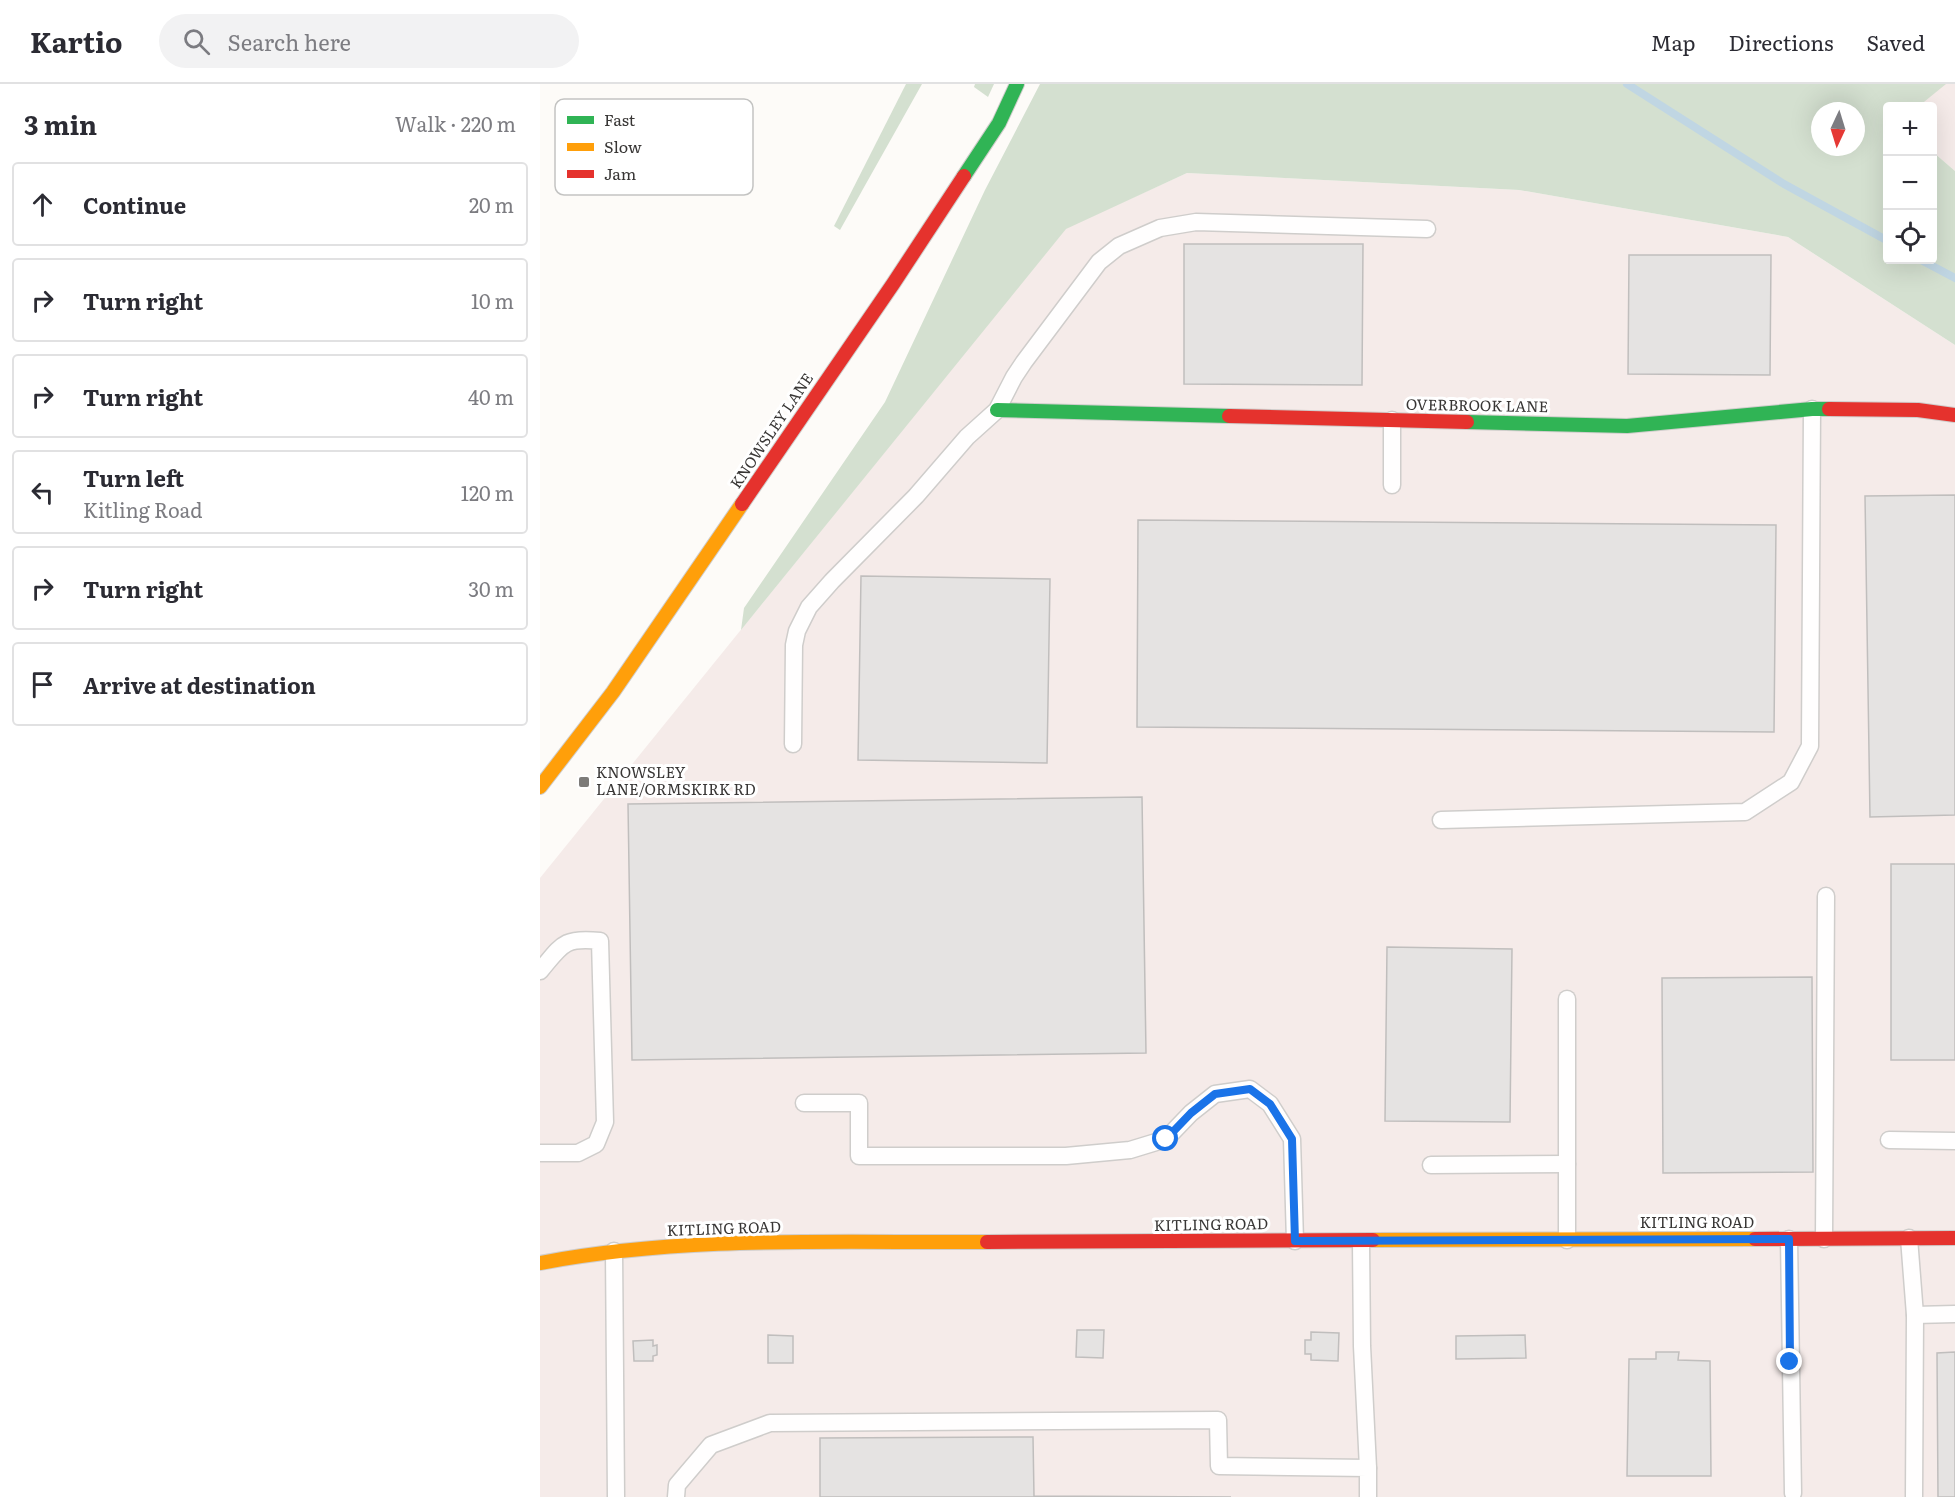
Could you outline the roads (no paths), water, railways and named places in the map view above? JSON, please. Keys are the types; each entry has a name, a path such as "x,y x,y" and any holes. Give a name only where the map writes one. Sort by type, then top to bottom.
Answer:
{"street":[{"name":"KNOWSLEY LANE","path":"540,787 613,692 893,284 999,123 1017,84"},
{"name":"OVERBROOK LANE","path":"997,410 1627,426 1812,409 1918,410 1955,416"},
{"name":"KITLING ROAD","path":"540,1263 592,1253 720,1243 1955,1238"}],"lane":[{"path":"793,744 794,645 797,631 809,607 916,496 967,437 997,410 1024,362 1099,262 1119,246 1160,228 1196,222 1427,229"},
{"path":"1441,820 1745,812 1791,782 1810,746 1812,409"},
{"path":"1392,420 1392,485"},
{"path":"1824,1239 1826,896"},
{"path":"540,971 562,944 583,939 600,941 605,1122 596,1144 578,1153 540,1153"},
{"path":"1566,999 1567,1240"},
{"path":"804,1102 859,1103 859,1156 1066,1156 1130,1150 1166,1139 1191,1113 1215,1094 1250,1089 1270,1104 1292,1139 1295,1241"},
{"path":"1889,1140 1955,1141"},
{"path":"1431,1165 1567,1164"},
{"path":"1910,1238 1915,1314 1914,1497"},
{"path":"1789,1239 1793,1493"},
{"path":"1361,1242 1362,1346 1368,1497"},
{"path":"614,1251 616,1497"},
{"path":"1915,1314 1955,1314"},
{"path":"676,1497 677,1485 711,1445 770,1423 1218,1420 1219,1466 1368,1468"}],"waterway":[{"path":"1627,84 1784,184 1883,238"},
{"path":"1929,264 1955,278"}],"place":[{"name":"KNOWSLEY LANE/ORMSKIRK RD","path":"584,782"}]}
